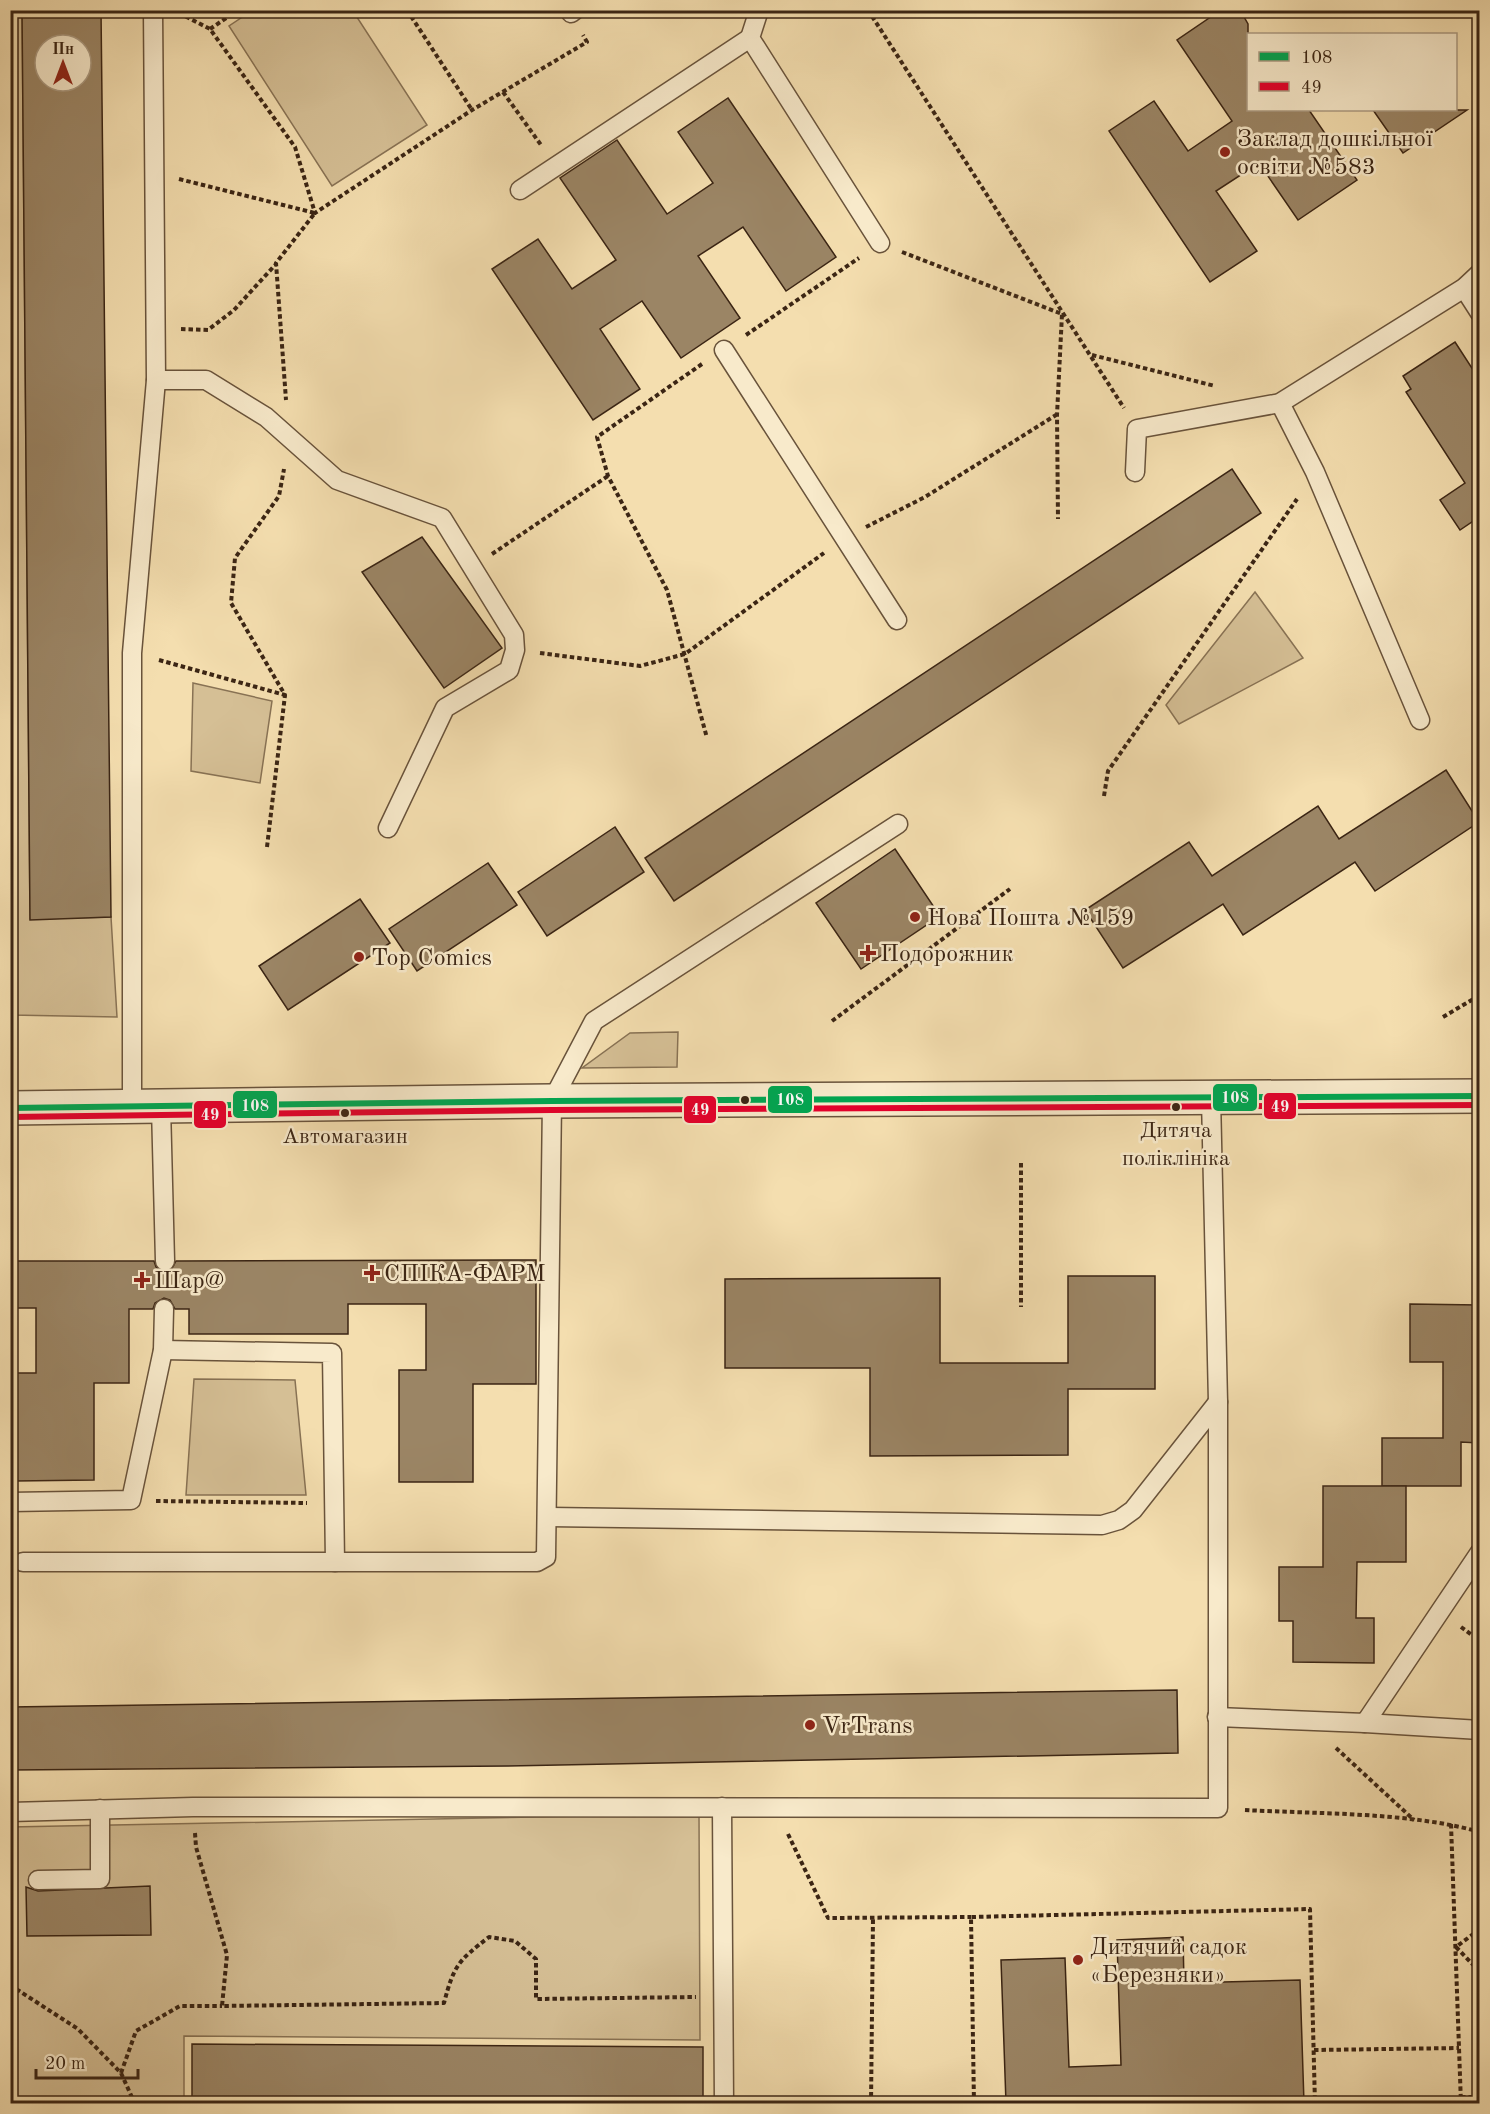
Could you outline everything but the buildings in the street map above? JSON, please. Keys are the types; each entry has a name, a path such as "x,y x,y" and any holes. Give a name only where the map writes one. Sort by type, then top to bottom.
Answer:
{"street":[{"path":"10,1108 552,1101 1479,1096"}],"lane":[{"path":"153,10 156,380 132,653 147,1107 165,1261"},
{"path":"526,186 750,38 759,10"},
{"path":"750,38 880,243"},
{"path":"1136,472 1137,429 1280,403 1464,288 1479,273"},
{"path":"1464,288 1479,313"},
{"path":"724,350 897,620"},
{"path":"156,380 206,380 266,417 338,480 442,518 514,635 515,650 509,669 445,708 388,828"},
{"path":"1280,403 1315,472 1420,720"},
{"path":"23,1562 537,1562 546,1557 549,1517 552,1101 594,1021 898,824"},
{"path":"10,1812 193,1807 1218,1808 1218,1402 1211,1098"},
{"path":"10,1502 131,1500 163,1350 164,1309"},
{"path":"163,1350 332,1353 335,1562"},
{"path":"549,1517 1102,1525 1119,1520 1133,1510 1218,1402"},
{"path":"1365,1723 1479,1552"},
{"path":"1218,1717 1479,1730"},
{"path":"722,1807 724,2103"},
{"path":"38,1880 100,1879 100,1809"}],"path":[{"path":"175,10 210,29 295,147 315,213"},
{"path":"210,29 238,10"},
{"path":"407,10 472,110"},
{"path":"868,10 1137,429"},
{"path":"156,329 208,330 234,310 276,263 315,213 472,110 586,42 573,12"},
{"path":"503,92 547,154 526,186"},
{"path":"154,173 315,213"},
{"path":"267,847 285,695 231,603 235,558 279,496 289,438 276,263"},
{"path":"1058,519 1057,415 1062,314"},
{"path":"1091,355 1224,389"},
{"path":"515,650 640,666 685,654 845,538 925,497 1057,415"},
{"path":"1104,796 1108,771 1315,472"},
{"path":"472,567 608,476"},
{"path":"132,653 285,695"},
{"path":"832,1021 1010,890"},
{"path":"1443,1017 1479,996"},
{"path":"1021,1163 1021,1307"},
{"path":"131,1500 333,1504"},
{"path":"1304,1720 1415,1820"},
{"path":"193,1807 196,1847 227,1955 222,2006"},
{"path":"785,1808 788,1836 828,1918 1310,1909 1316,2103"},
{"path":"1218,1808 1415,1820 1451,1824 1479,1832"},
{"path":"1451,1824 1461,2103"},
{"path":"971,1917 974,2103"},
{"path":"871,2103 873,1918"},
{"path":"1456,1947 1479,1929"},
{"path":"121,2073 136,2031 180,2006 444,2003 450,1981 462,1958 489,1938 515,1941 536,1959 536,1999 724,1997"},
{"path":"1456,1947 1479,1972"},
{"path":"10,1985 78,2029 121,2073 135,2103"},
{"path":"1314,2050 1459,2048"},
{"path":"1461,2097 1479,2097"}],"shaded area":[{"path":"22,10 30,919 111,917 117,1017 11,1015 10,11"},
{"path":"253,10 353,11 427,125 332,186 229,26"},
{"path":"1255,592 1303,658 1179,724 1166,705"},
{"path":"193,683 272,701 260,783 191,771"},
{"path":"678,1032 677,1067 582,1068 630,1033"},
{"path":"194,1379 295,1380 306,1495 186,1495"},
{"path":"699,1814 700,2040 184,2036 184,2103 11,2103 10,1827"}],"transit line":[{"name":"108","path":"10,1108 552,1101 1480,1096"},
{"name":"49","path":"10,1117 552,1110 1480,1105"}],"place":[{"name":"Заклад дошкільної освіти №583","path":"1225,152"},
{"name":"Нова Пошта №159","path":"915,917"},
{"name":"Подорожник","path":"868,953"},
{"name":"Top Comics","path":"359,957"},
{"name":"Дитяча поліклініка","path":"1176,1107"},
{"name":"Автомагазин","path":"345,1113"},
{"name":"СПІКА-ФАРМ","path":"372,1273"},
{"name":"Шар@","path":"142,1280"},
{"name":"VrTrans","path":"810,1725"},
{"name":"Дитячий садок «Березняки»","path":"1078,1960"}]}
